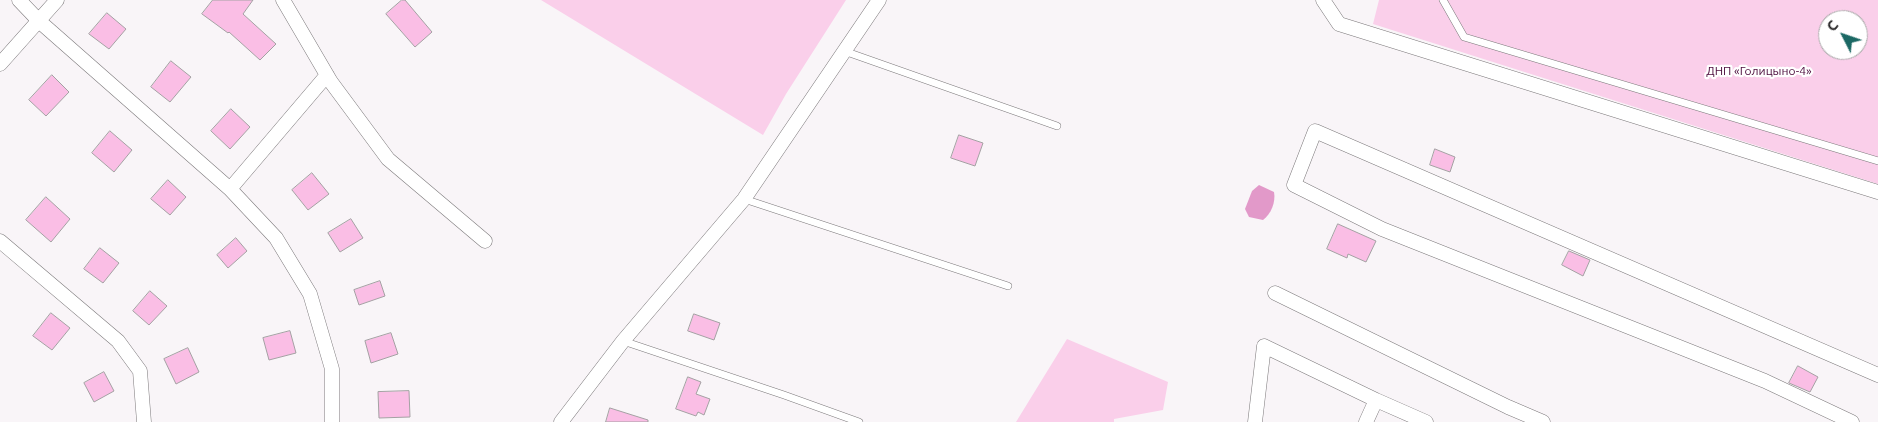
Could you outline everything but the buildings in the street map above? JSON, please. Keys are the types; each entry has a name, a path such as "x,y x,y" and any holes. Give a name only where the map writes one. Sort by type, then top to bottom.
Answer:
{"street":[{"path":"19,0 39,21 230,189 276,238 310,294 332,369 332,422"},
{"path":"0,64 57,0"},
{"path":"283,0 327,75 388,159 485,241"},
{"path":"561,422 623,341 744,199 879,0"},
{"path":"1323,0 1339,24 1878,192"},
{"path":"230,189 327,75"},
{"path":"1852,422 1764,380 1382,229 1294,185 1315,131 1878,376"},
{"path":"0,240 118,341 140,371 144,422"},
{"path":"1275,293 1500,403 1543,422"},
{"path":"1255,422 1264,346 1426,422"},
{"path":"1366,422 1376,400"}],"lane":[{"path":"1443,0 1464,37 1878,161"},
{"path":"844,51 1057,126"},
{"path":"744,199 1008,286"},
{"path":"623,341 859,422"}],"green space":[{"path":"541,0 846,0 786,94 763,135"},
{"name":"ДНП «Голицыно-4»","path":"1379,0 1878,0 1878,184 1373,24"},
{"path":"1067,339 1168,382 1163,410 1114,419 1114,422 1016,422"}],"shaded area":[{"path":"1259,185 1274,192 1272,208 1263,220 1249,217 1245,209 1252,191"}]}
